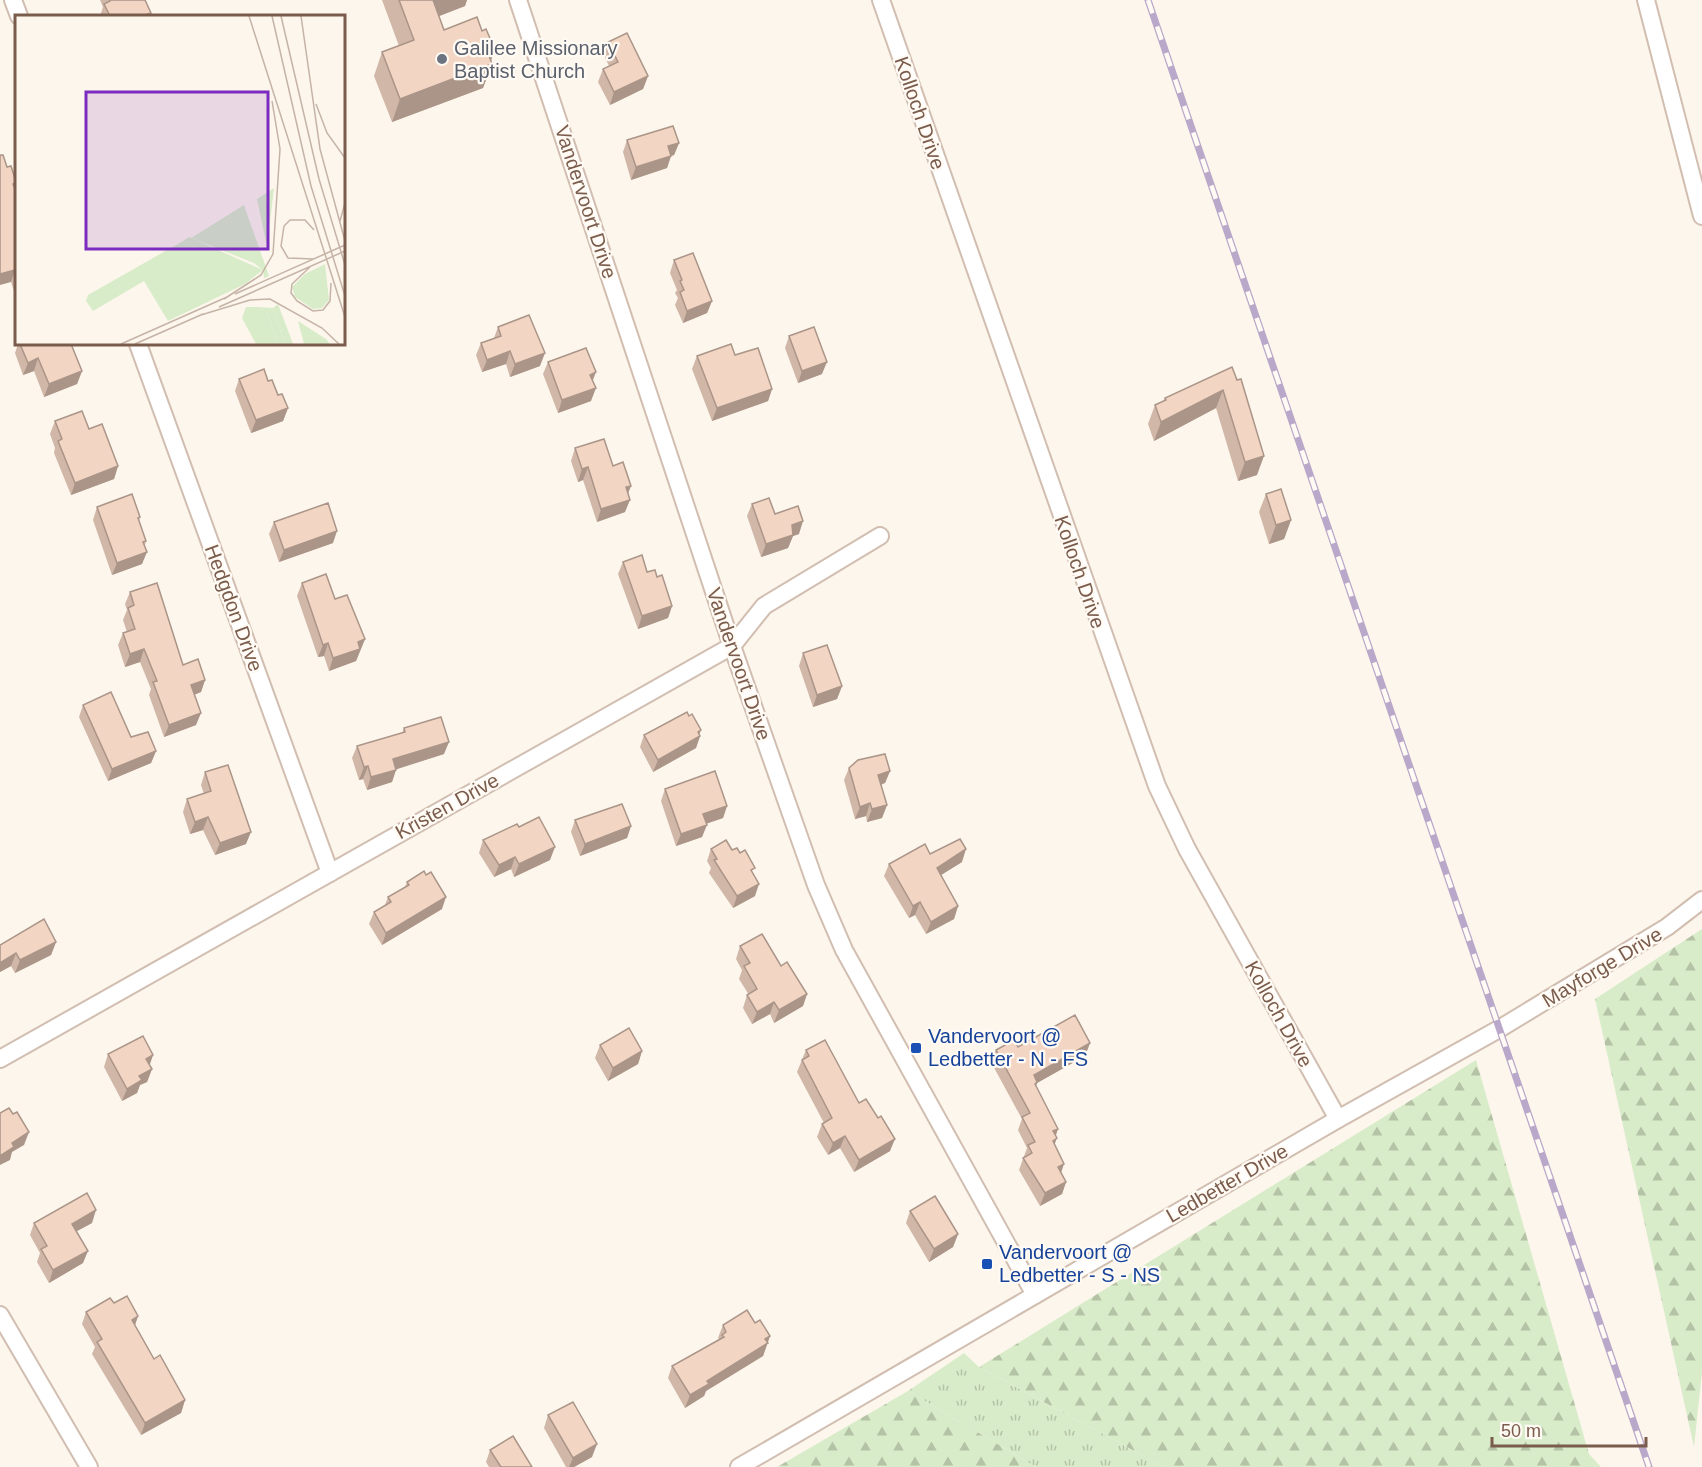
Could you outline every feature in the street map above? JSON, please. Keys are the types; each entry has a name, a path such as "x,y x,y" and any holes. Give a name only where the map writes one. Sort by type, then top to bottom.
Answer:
{"street":[{"path":"13,0 19,15"},
{"name":"Vandervoort Drive","path":"518,0 732,646 816,885 844,950 1035,1295"},
{"name":"Kolloch Drive","path":"881,0 1157,786 1187,849 1338,1119"},
{"path":"1646,0 1702,216"},
{"name":"Hedgdon Drive","path":"138,345 330,873"},
{"name":"Kristen Drive","path":"0,1059 732,646 764,606 880,536"},
{"name":"Mayforge Drive","path":"1499,1029 1667,927 1702,900"},
{"name":"Ledbetter Drive","path":"739,1467 1338,1119 1499,1029"},
{"path":"0,1316 88,1467"}],"green space":[{"path":"1702,929 1702,1372 1694,1447 1595,999"},
{"path":"1476,1060 1589,1454 1601,1467 1164,1467 979,1367"},
{"path":"964,1353 979,1367 1164,1467 1036,1467 908,1391"},
{"path":"908,1391 1036,1467 777,1467"}],"building":[{"path":"145,0 151,13 110,15 104,4 110,1"},
{"path":"399,0 433,0 444,30 477,17 482,31 486,29 495,50 488,53 492,64 400,99 382,52 414,40"},
{"path":"627,33 648,76 614,92 603,69 618,62 608,42"},
{"path":"673,126 679,143 668,146 671,156 636,167 627,140"},
{"path":"0,155 3,155 7,167 11,166 15,179 13,184 15,189 15,270 0,274"},
{"path":"693,253 712,301 687,311 680,292 684,290 680,281 682,280 674,260"},
{"path":"529,315 545,353 515,364 510,351 487,360 481,343 501,336 498,327"},
{"path":"814,327 827,362 802,371 789,336"},
{"path":"731,344 735,355 758,348 772,389 717,408 697,356"},
{"path":"20,345 71,345 82,371 49,384 38,358 28,363"},
{"path":"586,348 596,372 590,375 596,388 562,400 548,362"},
{"path":"1232,367 1237,380 1241,379 1264,456 1245,462 1223,390 1161,422 1155,405 1166,400 1165,398"},
{"path":"264,369 268,381 272,380 278,395 282,394 288,408 256,420 239,379"},
{"path":"82,411 89,429 102,424 118,466 75,483 58,441 62,439 55,421"},
{"path":"604,439 613,466 623,462 631,486 626,487 630,500 601,509 588,467 582,469 575,448"},
{"path":"1281,489 1291,520 1276,525 1266,494"},
{"path":"132,494 140,517 138,518 146,541 143,542 147,552 117,563 97,507"},
{"path":"769,498 775,514 798,506 803,521 792,525 793,535 766,544 752,504"},
{"path":"328,503 337,531 284,550 274,522"},
{"path":"642,555 647,572 655,570 657,577 662,575 672,606 642,616 623,562"},
{"path":"326,574 335,599 347,595 365,639 358,642 360,649 333,658 328,643 323,645 302,583"},
{"path":"157,583 183,665 198,659 205,680 191,685 201,713 169,725 153,682 157,681 144,649 130,654 123,633 135,629 128,608 134,605 130,592"},
{"path":"827,645 842,686 817,695 803,653"},
{"path":"111,692 131,737 148,732 156,751 112,769 83,705"},
{"path":"687,712 689,716 692,714 701,730 698,732 700,736 658,760 644,735"},
{"path":"441,717 449,742 393,759 396,770 371,777 368,766 364,767 357,746 405,732 404,728"},
{"path":"885,754 890,771 878,775 887,805 872,809 870,803 860,807 849,768 858,760"},
{"path":"228,765 251,832 220,843 208,817 195,822 187,799 211,791 205,772"},
{"path":"715,771 727,806 703,814 707,825 681,834 665,789"},
{"path":"622,804 631,826 585,844 575,820"},
{"path":"539,817 555,847 519,864 515,857 499,865 483,840 517,824 519,827"},
{"path":"960,839 966,849 937,868 958,906 931,922 920,902 913,906 889,864 925,844 930,854"},
{"path":"726,840 732,850 737,848 740,853 745,850 755,868 751,870 759,884 737,896 714,860 717,859 711,849"},
{"path":"424,871 426,875 431,872 446,897 386,933 374,912 391,902 388,897 409,885 407,882"},
{"path":"44,919 56,942 20,960 16,953 0,963 0,945"},
{"path":"762,934 781,966 787,962 807,994 779,1010 774,1002 757,1012 747,995 757,989 744,966 750,963 740,946"},
{"path":"1075,1015 1090,1043 1034,1075 1037,1082 1035,1084 1058,1129 1053,1131 1057,1138 1053,1141 1064,1164 1058,1167 1066,1182 1045,1193 1023,1158 1032,1153 1028,1145 1035,1142 1022,1117 1030,1113 996,1050 1014,1040 1018,1047"},
{"path":"629,1028 642,1051 613,1068 600,1045"},
{"path":"143,1036 153,1055 146,1059 152,1069 139,1076 142,1080 127,1089 108,1054"},
{"path":"825,1040 859,1103 866,1099 878,1118 881,1116 895,1139 859,1160 845,1136 833,1143 822,1124 832,1118 802,1060 809,1056 806,1050"},
{"path":"9,1108 13,1114 17,1112 29,1132 12,1143 14,1147 0,1156 0,1113"},
{"path":"87,1193 96,1210 72,1224 88,1251 53,1270 41,1249 47,1246 34,1223"},
{"path":"935,1196 958,1234 934,1249 910,1211"},
{"path":"127,1296 138,1316 132,1320 154,1359 160,1355 185,1400 145,1423 97,1342 102,1339 86,1312 110,1298 114,1303"},
{"path":"747,1310 755,1323 760,1320 770,1336 765,1339 768,1343 707,1381 709,1384 690,1395 672,1366 724,1337 722,1335 726,1332 723,1325"},
{"path":"573,1402 597,1444 573,1458 548,1415"},
{"path":"513,1436 532,1467 501,1467 490,1450"}],"railway":[{"path":"1148,0 1649,1467"}],"place":[{"name":"Galilee Missionary Baptist Church","path":"442,59"},
{"name":"Vandervoort @ Ledbetter - N - FS","path":"916,1048"},
{"name":"Vandervoort @ Ledbetter - S - NS","path":"987,1264"}]}
